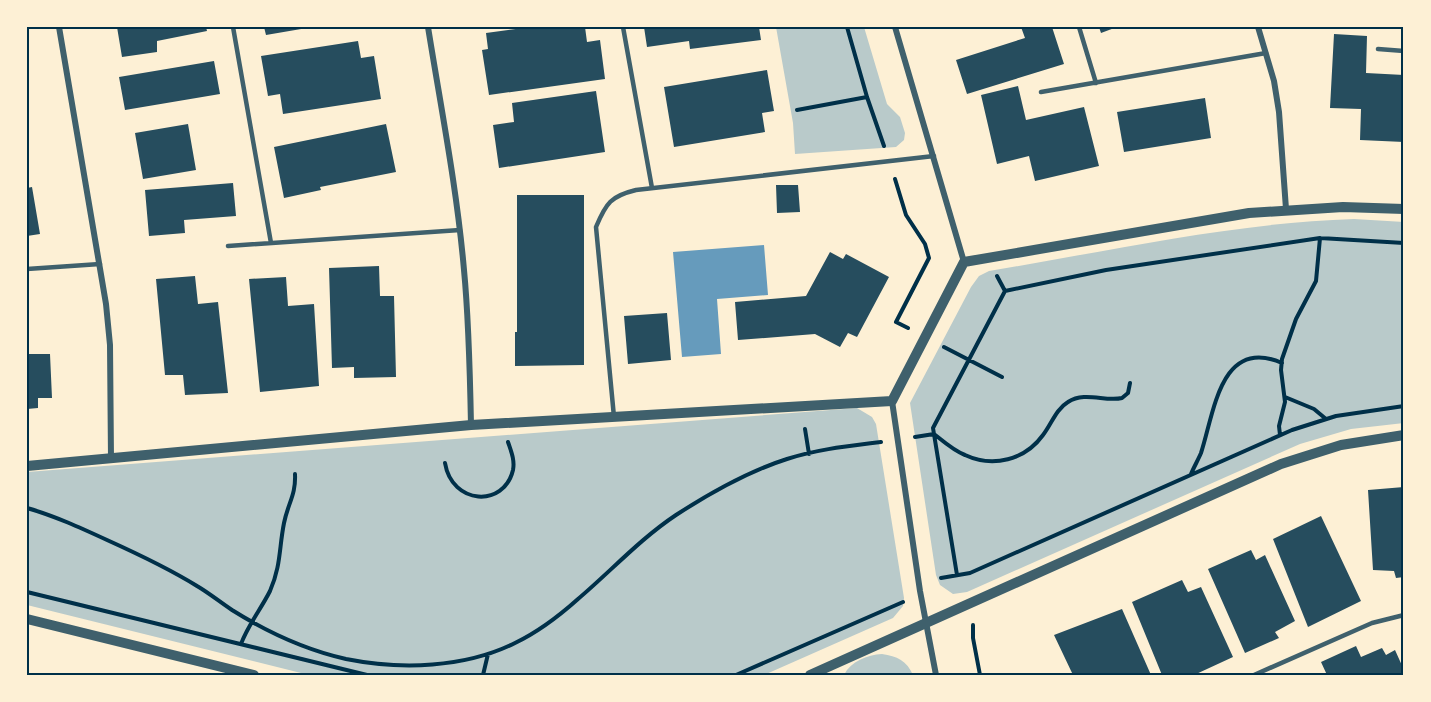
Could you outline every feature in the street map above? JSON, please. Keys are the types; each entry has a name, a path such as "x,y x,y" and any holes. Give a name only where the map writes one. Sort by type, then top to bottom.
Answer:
{"street":[{"path":"59,27 100,264 110,345 111,459"},
{"path":"428,27 460,230 470,348 471,425"},
{"path":"895,27 964,262 892,401 936,675"},
{"path":"1258,27 1279,112 1286,209"},
{"path":"964,262 1206,220 1286,209 1343,207 1404,209"},
{"path":"27,466 471,425 892,401"},
{"path":"810,675 1281,464 1341,445 1404,435"},
{"path":"27,619 254,675"}],"lane":[{"path":"232,27 271,243"},
{"path":"623,27 652,188"},
{"path":"1079,27 1096,83"},
{"path":"1378,49 1404,51"},
{"path":"1041,92 1266,53"},
{"path":"614,417 596,226 605,206 619,194 652,188 933,156"},
{"path":"228,246 460,230"},
{"path":"27,269 100,264"},
{"path":"1254,675 1372,623 1404,615"}],"path":[{"path":"797,110 867,97"},
{"path":"1280,435 1279,426 1285,397 1282,363 1289,335 1316,281 1320,238"},
{"path":"957,576 933,428 1005,291 1106,270 1320,238 1404,243"},
{"path":"928,258 896,322 1002,377"},
{"path":"1190,475 1200,454 1219,388 1225,378 1232,370 1250,358 1263,357 1282,363"},
{"path":"27,508 58,518 157,562 252,621 315,650 370,662 420,665 466,659 515,644 578,599 625,554 677,515 758,470 788,459 842,446 934,434 963,455 975,459 988,462 1012,459 1032,448 1061,408 1068,402 1077,398 1094,396 1122,398 1128,393 1130,383"},
{"path":"1285,397 1314,409 1326,419"},
{"path":"940,578 970,573 1280,435 1326,419 1404,406"},
{"path":"806,429 809,454"},
{"path":"445,463 452,484 461,491 471,496 482,497 493,494 502,488 513,469 513,458 507,437"},
{"path":"241,644 271,589 279,564 284,520 295,492 295,474"},
{"path":"27,592 367,675"},
{"path":"736,675 905,601"},
{"path":"973,638 980,675"},
{"path":"483,675 488,654"}],"shaded area":[{"path":"776,27 864,27 887,104 900,117 905,133 904,140 896,147 795,154 793,123"},
{"path":"1354,219 1404,222 1404,423 1351,429 1300,444 967,592 953,594 940,585 936,575 910,403 979,276 989,271 1216,232"},
{"path":"857,408 872,417 876,424 904,598 903,606 893,618 764,675 309,675 27,605 27,472"},
{"path":"882,654 901,660 913,675 844,675 860,660"}],"water":[{"path":"764,245 768,295 717,299 721,354 682,357 673,252"}],"building":[{"path":"117,27 206,27 207,31 157,41 157,52 122,57"},
{"path":"264,27 307,27 307,28 266,35"},
{"path":"531,27 585,27 587,42 600,40 605,79 489,95 482,50 488,49 486,33"},
{"path":"644,27 759,27 761,40 690,49 689,41 647,47"},
{"path":"1021,27 1052,27 1064,64 967,94 956,60 1025,38"},
{"path":"1099,27 1117,27 1101,33"},
{"path":"1334,34 1367,36 1366,73 1404,75 1404,142 1360,140 1361,109 1330,108"},
{"path":"358,41 361,58 374,56 381,99 283,114 280,94 268,96 261,56"},
{"path":"214,61 220,94 125,110 119,77"},
{"path":"767,70 774,111 762,113 765,132 674,147 664,87"},
{"path":"1018,86 1026,120 1084,107 1099,166 1035,181 1029,156 997,164 981,95"},
{"path":"596,91 605,152 499,168 493,125 514,122 512,103"},
{"path":"1205,98 1211,138 1124,152 1117,112"},
{"path":"188,124 196,170 143,179 135,133"},
{"path":"386,124 396,172 320,187 321,190 284,198 274,147"},
{"path":"233,183 236,216 184,220 185,233 149,236 145,190"},
{"path":"776,185 798,185 800,212 777,213"},
{"path":"32,187 40,234 27,236 27,188"},
{"path":"517,195 584,195 584,365 515,366"},
{"path":"830,252 843,259 846,254 889,277 857,337 848,333 840,347 815,334 738,340 735,302 806,296"},
{"path":"379,266 380,296 394,296 396,377 354,378 354,367 332,368 329,268"},
{"path":"195,276 198,304 218,302 228,393 185,395 183,375 165,375 156,279"},
{"path":"286,277 288,306 314,304 319,386 260,392 249,279"},
{"path":"667,313 671,360 628,364 624,316"},
{"path":"27,354 50,354 52,398 38,398 38,408 27,409"},
{"path":"1404,487 1404,577 1396,578 1394,571 1373,570 1368,490"},
{"path":"1321,516 1361,601 1308,627 1273,539"},
{"path":"1251,550 1256,560 1265,555 1295,621 1275,632 1279,638 1245,653 1208,569"},
{"path":"1182,580 1188,592 1201,587 1233,657 1194,675 1162,675 1132,602"},
{"path":"1122,609 1151,675 1073,675 1054,635"},
{"path":"1356,646 1361,657 1382,648 1386,655 1395,650 1404,675 1327,675 1321,662"}]}
